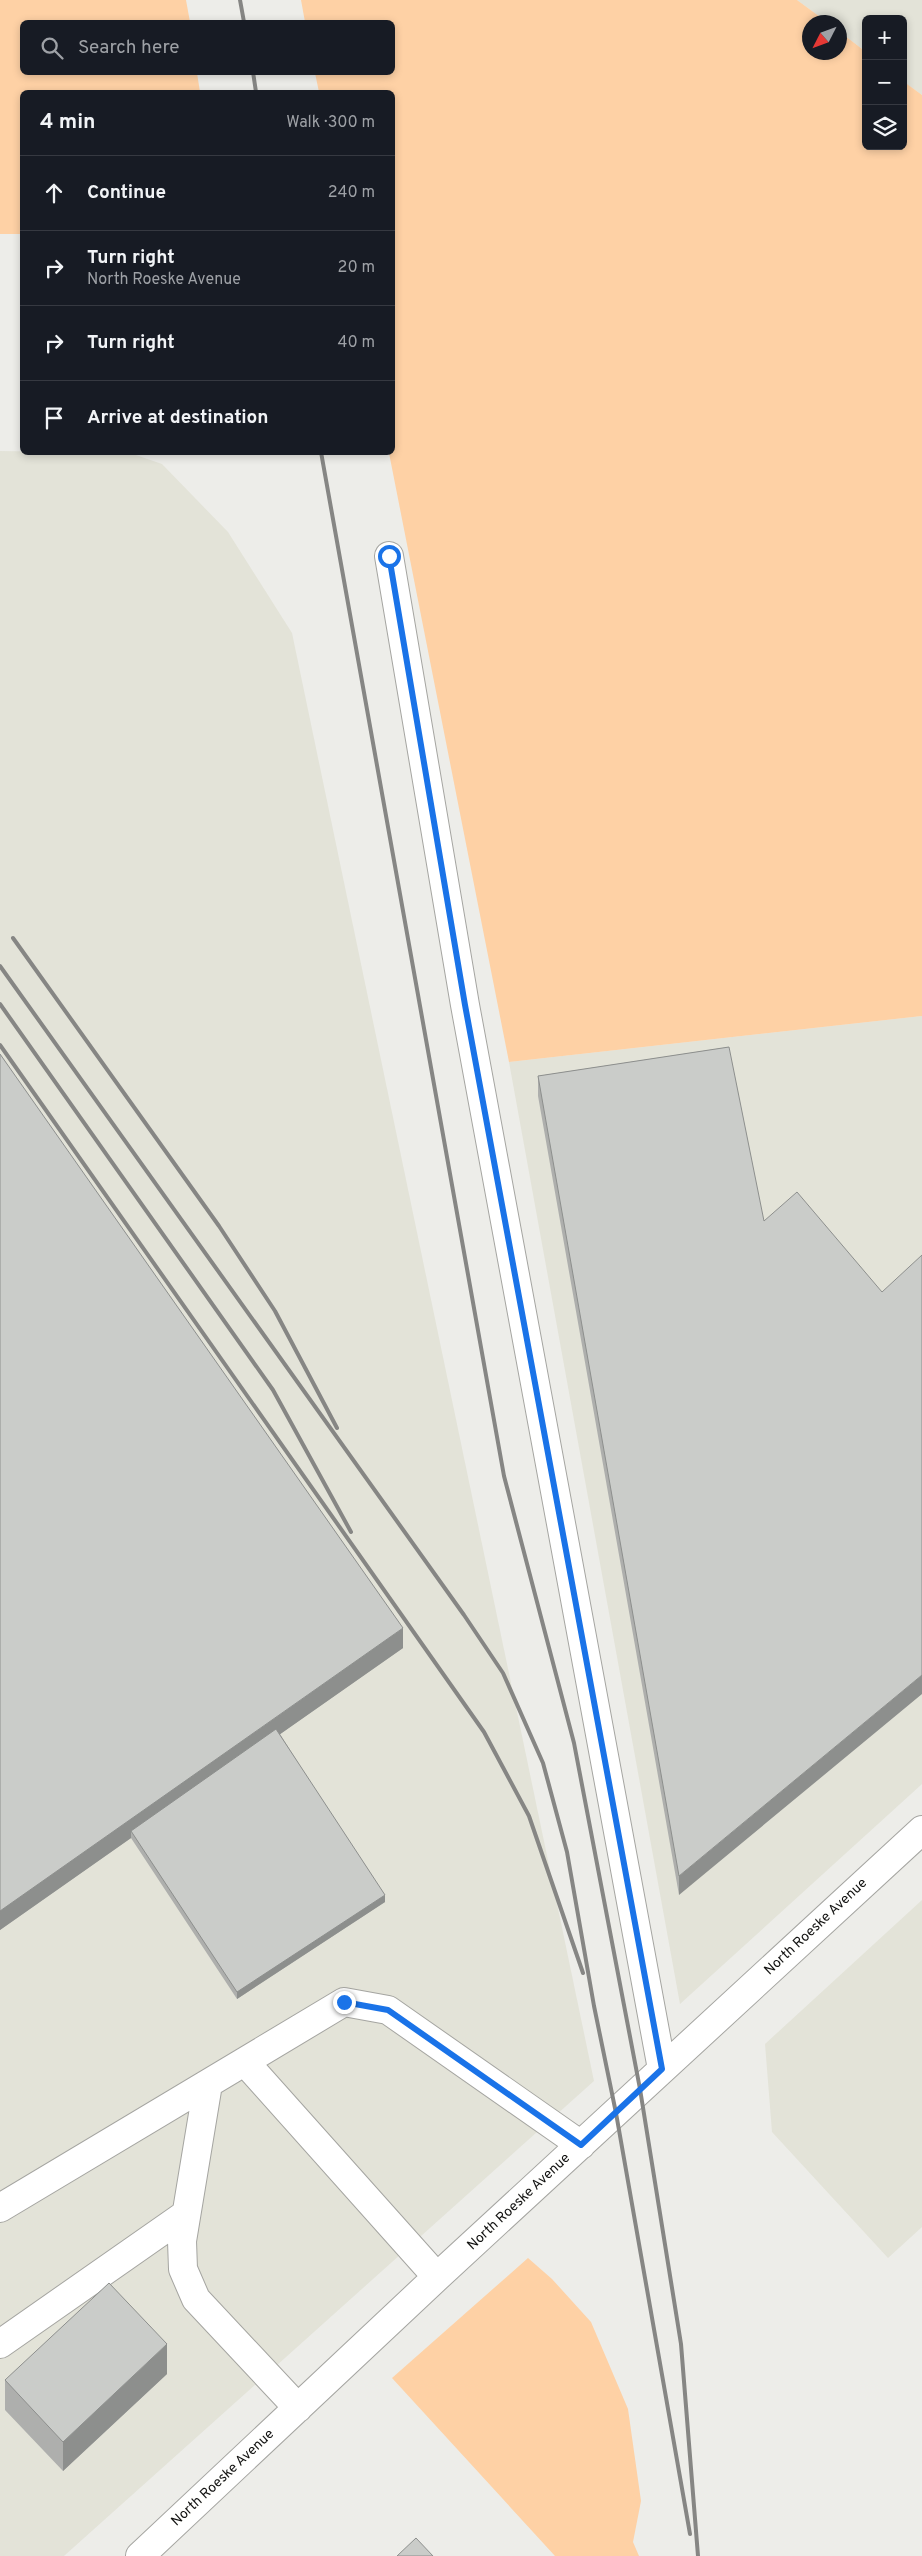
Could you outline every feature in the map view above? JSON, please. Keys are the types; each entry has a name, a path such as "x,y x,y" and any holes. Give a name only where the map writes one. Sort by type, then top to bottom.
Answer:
{"street":[{"path":"389,556 467,1015 662,2069"},
{"name":"North Roeske Avenue","path":"140,2556 437,2277 922,1830"},
{"path":"0,2208 344,2002 388,2010 581,2145"},
{"path":"245,2062 437,2277"},
{"path":"208,2084 182,2241 183,2269 196,2299 298,2408"},
{"path":"0,2344 186,2214"}],"shaded area":[{"path":"0,0 186,0 190,20 20,20 20,75 197,75 200,90 20,90 20,234 0,234"},
{"path":"301,0 797,0 817,15 802,15 802,60 847,60 847,37 862,49 862,150 907,150 907,84 922,95 922,1016 509,1062 389,455 395,455 395,90 319,90 315,75 395,75 395,20 305,20"},
{"path":"797,0 922,0 922,95 907,84 907,15 862,15 862,49 847,37 847,15 817,15"},
{"path":"0,451 20,451 20,455 136,455 162,464 228,532 292,633 594,2081 64,2556 0,2556"},
{"path":"922,1016 922,1784 680,2004 509,1062"},
{"path":"922,1900 922,2227 888,2258 772,2132 765,2044"},
{"path":"528,2258 552,2279 591,2322 628,2409 641,2501 633,2542 639,2556 555,2556 392,2378"}],"building":[{"path":"729,1047 764,1221 797,1192 882,1292 922,1255 922,1675 679,1876 538,1076"},
{"path":"0,1054 403,1628 0,1911"},
{"path":"276,1729 385,1895 237,1992 131,1831"},
{"path":"109,2283 167,2344 63,2442 5,2380"},
{"path":"416,2538 433,2556 397,2556"}],"railway":[{"path":"240,0 244,20"},
{"path":"253,75 256,90"},
{"path":"322,455 504,1476 574,1743 640,2089 681,2344 698,2556"},
{"path":"13,938 219,1226 275,1311 337,1428"},
{"path":"0,966 464,1615 503,1673 543,1763 567,1852 594,2006 616,2113 690,2534"},
{"path":"0,1004 273,1390 351,1532"},
{"path":"0,1045 484,1732 529,1816 583,1973"}],"route":[{"path":"344,2002 388,2010 581,2145 662,2069 465,1005 389,556"}]}
